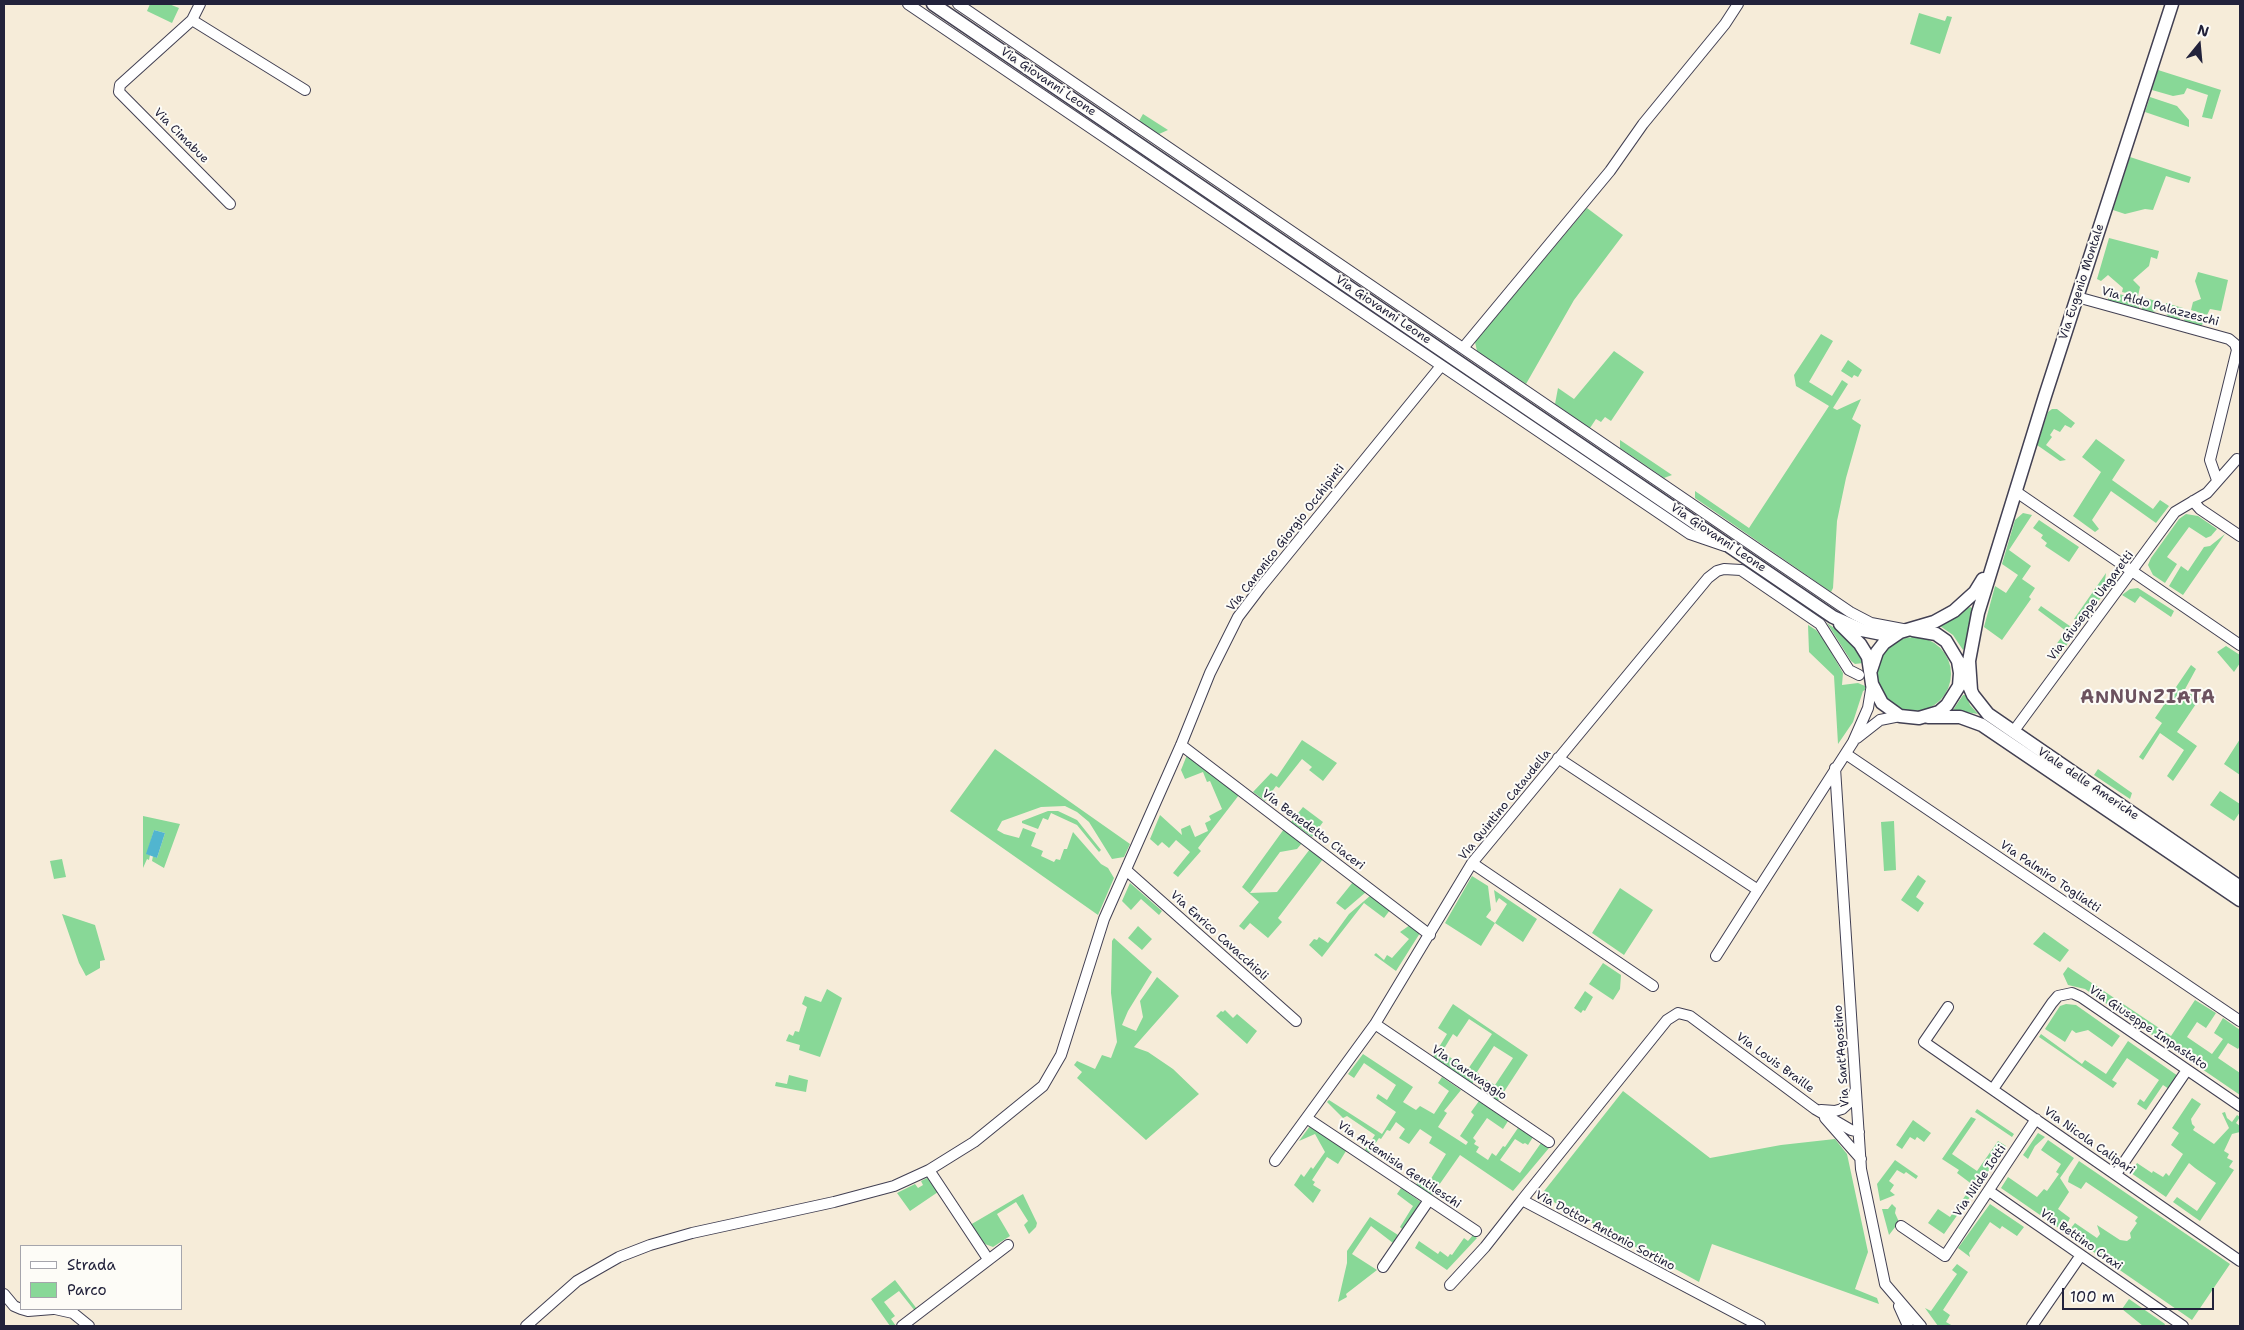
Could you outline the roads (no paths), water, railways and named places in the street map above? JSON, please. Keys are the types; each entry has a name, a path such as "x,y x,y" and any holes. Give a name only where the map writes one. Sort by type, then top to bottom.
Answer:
{"main road":[{"name":"Via Giovanni Leone","path":"933,4 1833,617"},
{"name":"Via Eugenio Montale","path":"1993,561 2172,4"},
{"path":"1833,617 1862,630 1892,636 1911,630 1954,611 1967,601 1975,592 1993,561"},
{"path":"1958,686 1960,673 1993,561"},
{"path":"1833,617 1860,644 1868,657 1867,677 1882,704 1900,716 1910,718 1928,717 1947,705 1964,674"},
{"path":"1911,630 1936,634 1949,646 1964,661 1971,690"},
{"path":"1867,677 1877,652 1892,636"},
{"name":"Viale delle Americhe","path":"1964,661 1964,674 1971,690 1988,714 2240,887"},
{"name":"Viale delle Americhe","path":"1928,717 1960,717 1982,725 2240,900"}],"street":[{"path":"200,4 192,20 305,90"},
{"path":"908,4 1690,534 1733,548"},
{"path":"958,4 1850,612 1871,623 1911,630"},
{"path":"1463,348 1610,170 1643,124 1725,24 1738,4"},
{"name":"Via Cimabue","path":"192,20 120,85 119,92 230,204"},
{"name":"Via Aldo Palazzeschi","path":"2077,297 2229,339 2235,344 2237,350 2210,460 2217,480"},
{"name":"Via Canonico Giorgio Occhipinti","path":"526,1326 577,1281 620,1257 650,1245 692,1233 832,1202 894,1186 929,1170 974,1142 1043,1086 1061,1055 1104,919 1182,745 1210,673 1238,617 1441,366"},
{"name":"Via Giuseppe Ungaretti","path":"2013,732 2176,512 2207,493 2237,459"},
{"path":"2015,491 2132,573 2240,645"},
{"path":"2193,501 2200,509 2240,536"},
{"name":"Via Quintino Cataudella","path":"1275,1161 1375,1024 1472,863 1708,578 1717,571 1724,569 1740,570 1820,624 1849,670 1867,677"},
{"path":"1716,956 1853,742 1868,708 1867,677"},
{"path":"1853,742 1880,720 1900,716"},
{"name":"Via Benedetto Ciaceri","path":"1182,745 1430,935"},
{"name":"Via Palmiro Togliatti","path":"1846,754 2240,1021"},
{"path":"1558,758 1758,890"},
{"name":"Via Sant'Agostino","path":"1835,768 1861,1159 1884,1280 1896,1298 1921,1326"},
{"path":"1472,863 1652,986"},
{"name":"Via Enrico Cavacchioli","path":"1126,870 1296,1021"},
{"name":"Via Giuseppe Impastato","path":"1993,1089 2052,1003 2058,996 2072,993 2081,997 2240,1106"},
{"name":"Via Nicola Calipari","path":"1948,1007 1924,1042 2239,1258"},
{"name":"Via Louis Braille","path":"1678,1013 1690,1016 1815,1109 1851,1130 1859,1132"},
{"name":"Via Dottor Antonio Sortino","path":"1678,1013 1667,1020 1522,1200 1760,1326"},
{"name":"Via Caravaggio","path":"1375,1024 1549,1142"},
{"path":"2116,1174 2186,1070"},
{"path":"1815,1109 1835,1111 1842,1109 1853,1099 1856,1085"},
{"path":"1815,1109 1861,1159"},
{"name":"Via Artemisia Gentileschi","path":"1308,1118 1476,1231"},
{"name":"Via Nilde Iotti","path":"1901,1226 1944,1256 2036,1120"},
{"path":"929,1170 988,1259"},
{"name":"Via Bettino Craxi","path":"1989,1190 2180,1325"},
{"path":"1383,1267 1429,1200"},
{"path":"1450,1285 1485,1247 1522,1200"},
{"path":"902,1326 1008,1244"},
{"path":"2032,1326 2081,1255"},
{"path":"4,1294 14,1306 20,1309"},
{"path":"1896,1298 1908,1326"},
{"path":"24,1310 41,1310"},
{"path":"59,1310 73,1313 89,1326"}],"water":[{"path":"154,830 165,833 157,858 146,854"}],"district":[{"name":"ANNUNZIATA","path":"2148,698"}]}
